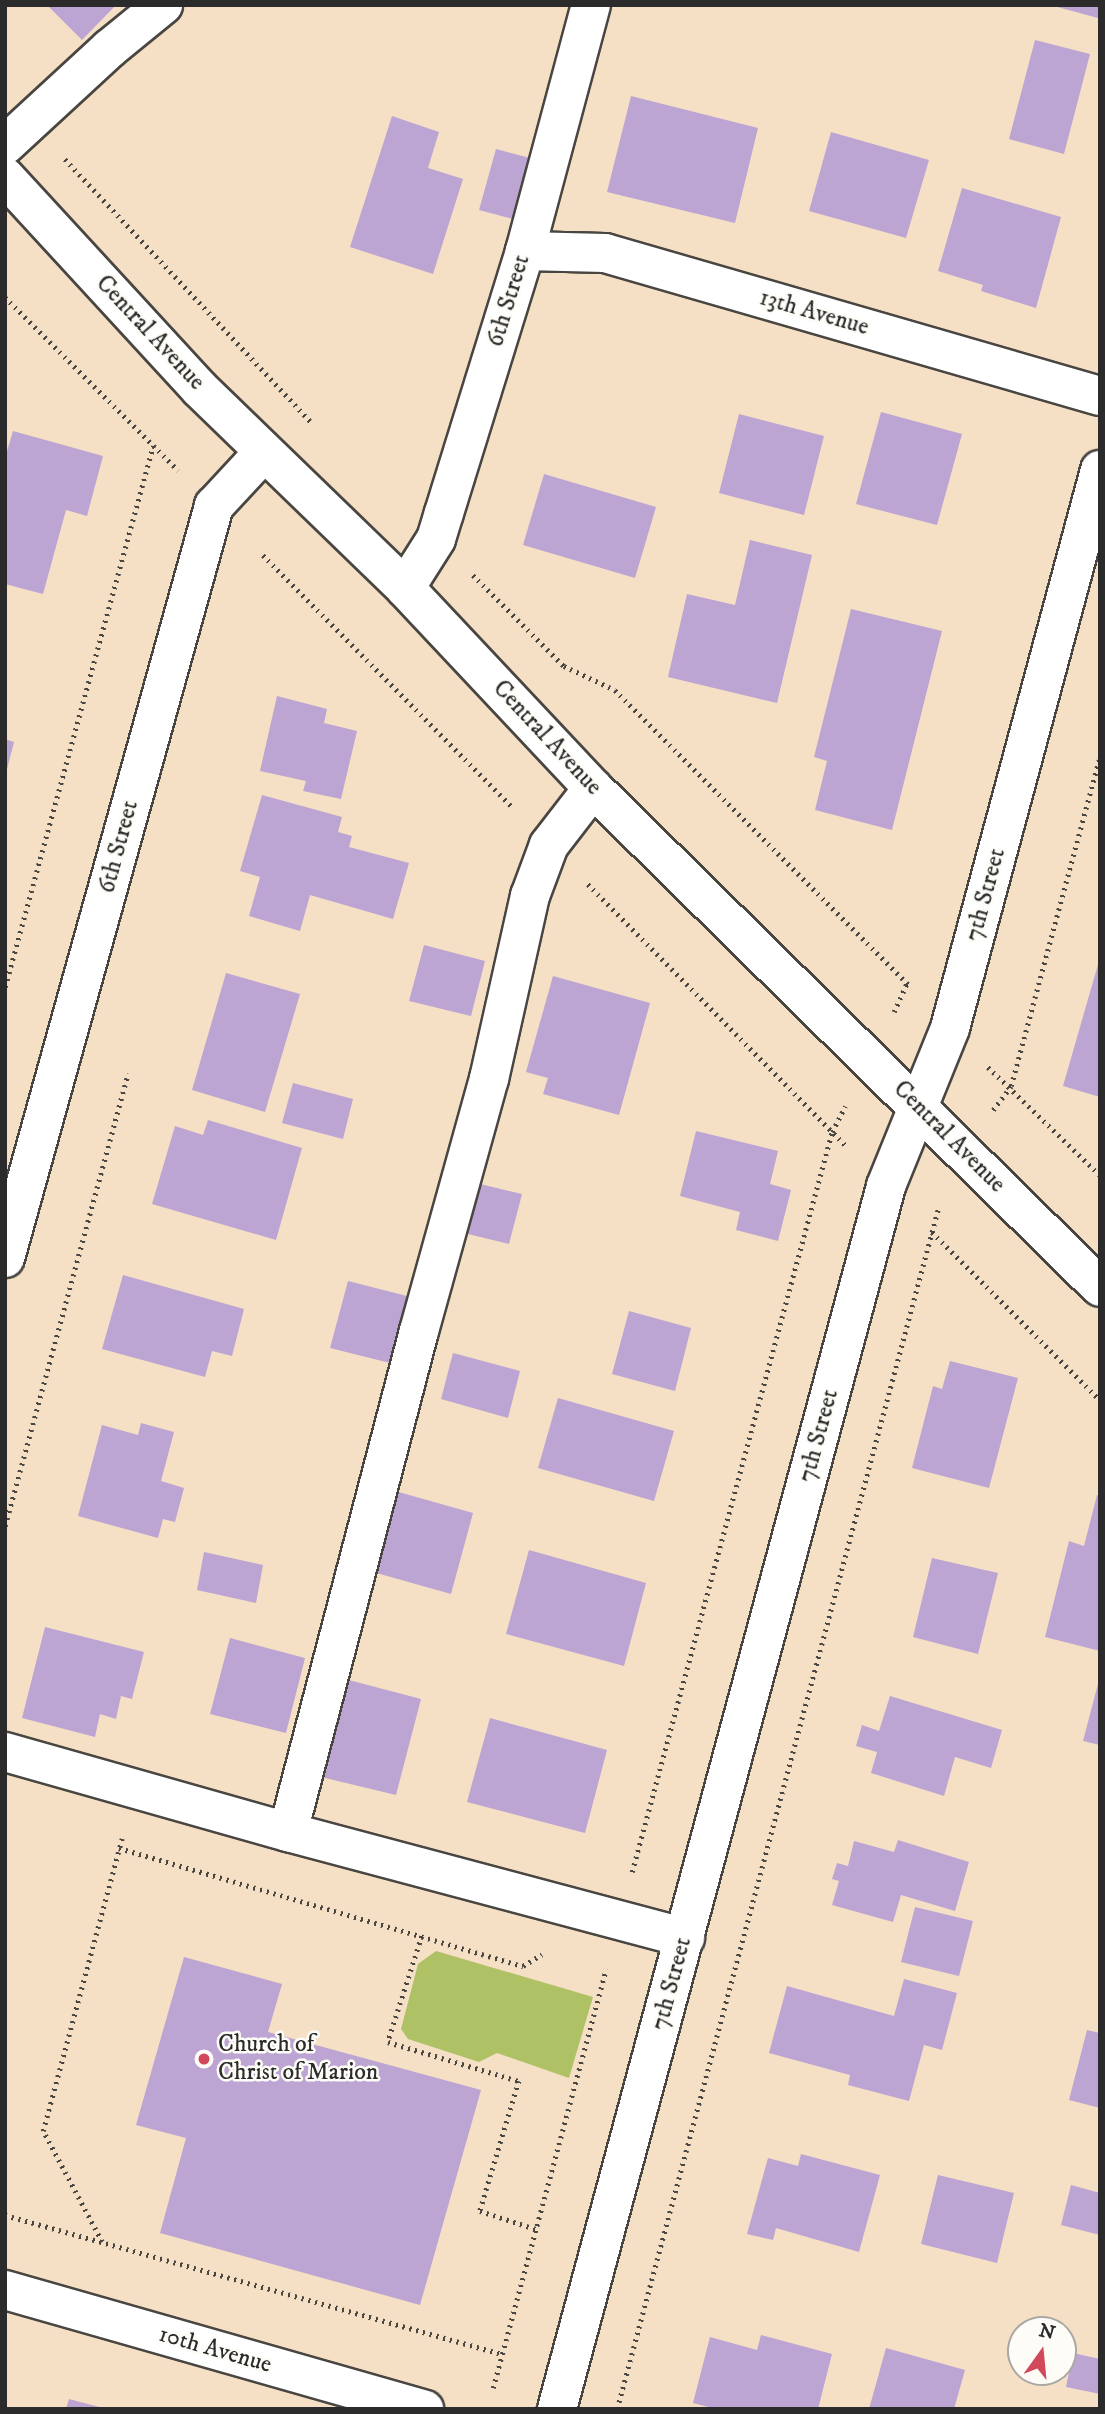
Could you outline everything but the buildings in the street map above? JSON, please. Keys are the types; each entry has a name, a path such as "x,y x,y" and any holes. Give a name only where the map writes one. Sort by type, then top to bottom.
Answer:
{"street":[{"path":"18,133 108,49 163,5"},
{"name":"6th Street","path":"405,588 436,540 525,251 591,5"},
{"name":"Central Avenue","path":"5,177 264,453 405,588 593,788 1100,1287"},
{"name":"13th Avenue","path":"525,251 604,253 1100,396"},
{"name":"6th Street","path":"8,1238 214,506 264,453"},
{"name":"7th Street","path":"557,2409 886,1186 950,1028 1100,470"},
{"path":"288,1832 358,1559 489,1079 530,896 549,845 593,788"},
{"path":"5,1752 288,1832 685,1938"},
{"name":"10th Avenue","path":"5,2290 424,2409"}],"path":[{"path":"18,133 321,432"},
{"path":"5,296 184,476"},
{"path":"5,987 153,446"},
{"path":"469,571 565,666 615,690 914,989"},
{"path":"988,1116 1011,1086 1100,757"},
{"path":"894,1012 907,983"},
{"path":"984,1064 1011,1086 1100,1175"},
{"path":"5,1526 128,1073"},
{"path":"493,2388 536,2229 610,1918 832,1132 849,1099"},
{"path":"617,2409 939,1206"},
{"path":"926,1226 1100,1400"},
{"path":"103,2242 43,2131 135,1789"},
{"path":"119,1848 523,1966 610,1918"},
{"path":"422,1936 388,2042 519,2081 480,2211 536,2229"},
{"path":"5,2215 502,2354"}],"green space":[{"path":"436,1951 593,1997 569,2078 497,2053 479,2062 408,2039 401,2029 418,1964"}],"place":[{"name":"Church of Christ of Marion","path":"204,2059"}]}
